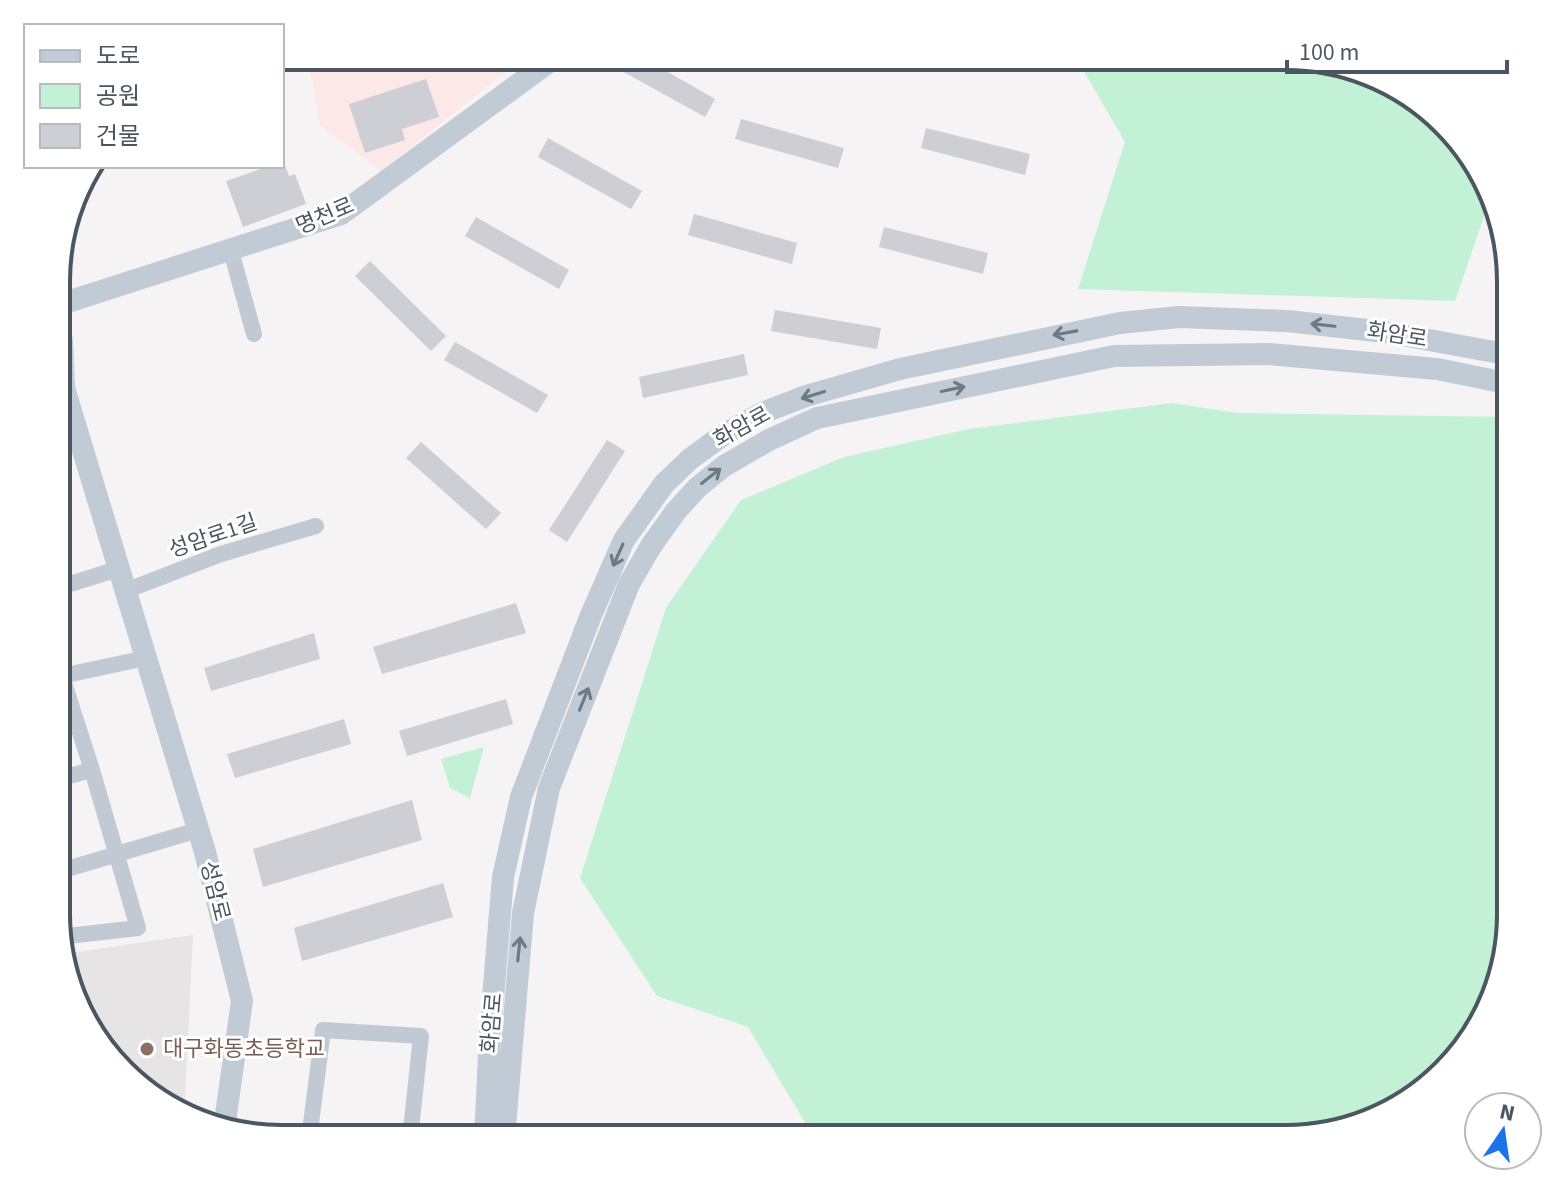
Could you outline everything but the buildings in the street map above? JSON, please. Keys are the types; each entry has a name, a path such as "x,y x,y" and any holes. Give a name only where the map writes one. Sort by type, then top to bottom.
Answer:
{"main road":[{"name":"명천로","path":"70,301 341,214 538,70"},
{"name":"화암로","path":"486,1125 503,877 521,797 591,615 624,540 664,484 690,459 723,435 762,413 806,396 900,369 1120,323 1179,317 1287,321 1385,332 1497,352"},
{"name":"화암로","path":"505,1125 523,913 549,788 629,584 676,511 698,487 724,466 769,440 817,418 1114,356 1269,354 1437,369 1497,381"},
{"name":"성암로","path":"70,417 198,830 242,1001 226,1118"}],"street":[{"path":"231,251 254,334"},
{"name":"성암로1길","path":"125,591 221,554 316,526"},
{"path":"70,584 118,569"},
{"path":"70,669 146,658"},
{"path":"70,704 138,928 71,936"},
{"path":"70,776 92,770"},
{"path":"70,868 198,830"},
{"path":"311,1125 323,1030 421,1036 411,1125"}],"shaded area":[{"path":"310,70 507,70 381,171 320,125"},
{"name":"대구화동초등학교","path":"193,935 185,1102 142,1073 114,1042 86,995 74,952"}],"green space":[{"path":"1083,70 1300,70 1327,74 1367,86 1392,98 1425,122 1445,142 1469,176 1485,213 1455,301 1078,289 1125,142"},
{"path":"1172,403 1237,413 1497,417 1497,928 1493,955 1486,982 1469,1020 1445,1053 1425,1073 1392,1097 1341,1118 1300,1125 807,1125 748,1027 657,996 580,878 666,608 741,500 844,457 969,429"},
{"path":"484,747 470,798 450,788 441,759"}],"place":[{"name":"대구화동초등학교","path":"147,1049"}]}
